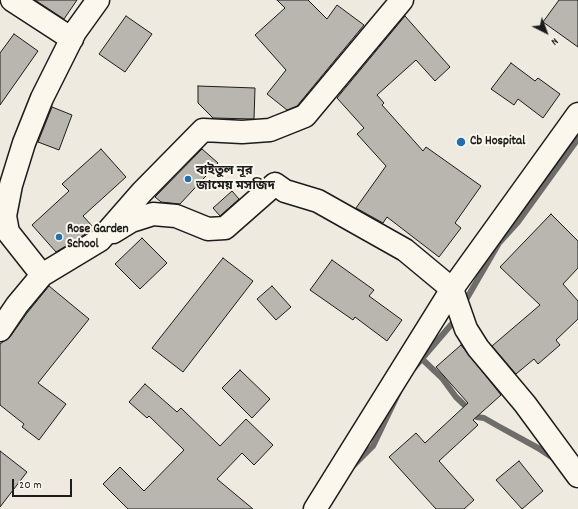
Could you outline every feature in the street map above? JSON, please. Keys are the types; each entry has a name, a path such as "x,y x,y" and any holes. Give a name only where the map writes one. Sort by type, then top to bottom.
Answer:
{"main road":[{"path":"12,0 72,40"},
{"path":"42,275 8,232 5,216 11,185 24,143 42,98 72,40 98,0"},
{"path":"100,240 142,192 203,130 242,132 270,130 305,116 402,0"},
{"path":"315,509 452,289 578,114"},
{"path":"0,330 17,305 42,275 131,221 153,214 176,216 208,229 225,228 275,184 285,191 318,202 405,250 452,289 466,329 478,348 525,404 578,476"}],"building":[{"path":"35,0 77,0 64,19"},
{"path":"277,0 308,0 327,19 337,5 364,25 297,106 287,110 267,94 286,70 255,35 285,8"},
{"path":"559,0 578,0 578,47 543,22"},
{"path":"126,16 152,34 125,72 99,54"},
{"path":"405,16 450,67 435,81 416,60 377,95 384,103 382,105 423,151 426,147 481,186 455,223 461,228 439,257 387,217 383,223 356,208 386,166 357,134 364,128 337,98"},
{"path":"14,34 38,51 0,105 0,53"},
{"path":"511,63 535,81 538,78 560,94 543,118 518,99 514,105 491,89"},
{"path":"198,86 255,88 254,119 213,118 198,103"},
{"path":"52,107 72,115 59,150 38,142"},
{"path":"101,149 126,177 83,216 94,228 56,252 32,225 69,191 62,184"},
{"path":"202,149 218,163 180,204 161,202 155,197"},
{"path":"232,191 239,199 220,216 213,208"},
{"path":"551,214 578,241 578,268 563,284 578,301 578,319 556,340 560,345 538,364 534,359 516,374 492,346 540,305 500,267"},
{"path":"142,238 167,263 140,289 115,264"},
{"path":"223,258 253,281 183,372 152,348"},
{"path":"332,260 374,290 369,296 402,320 387,341 355,317 353,320 310,290"},
{"path":"49,286 89,319 38,383 66,404 39,440 22,427 24,424 0,405 0,344 10,337"},
{"path":"272,286 291,307 276,320 257,299"},
{"path":"461,345 501,395 473,420 478,425 439,461 474,500 464,509 436,509 389,457 416,433 425,443 468,403 436,367"},
{"path":"240,370 270,399 252,418 222,388"},
{"path":"145,384 177,412 181,408 220,446 246,419 273,445 254,465 242,453 217,479 253,509 128,509 103,484 120,467 144,491 184,450 149,416 147,418 129,402"},
{"path":"0,451 27,472 0,507"},
{"path":"519,461 543,491 522,509 496,480"}],"waterway":[{"path":"463,305 499,243 518,222 578,139"},
{"path":"414,368 456,319"},
{"path":"422,359 442,378 456,397 477,417 484,418 538,448 556,460"},
{"path":"354,465 373,446 399,392"}],"place":[{"name":"Cb Hospital","path":"461,142"},
{"name":"বাইতুল নূর জামেয় মসজিদ","path":"188,179"},
{"name":"Rose Garden School","path":"59,237"}]}
